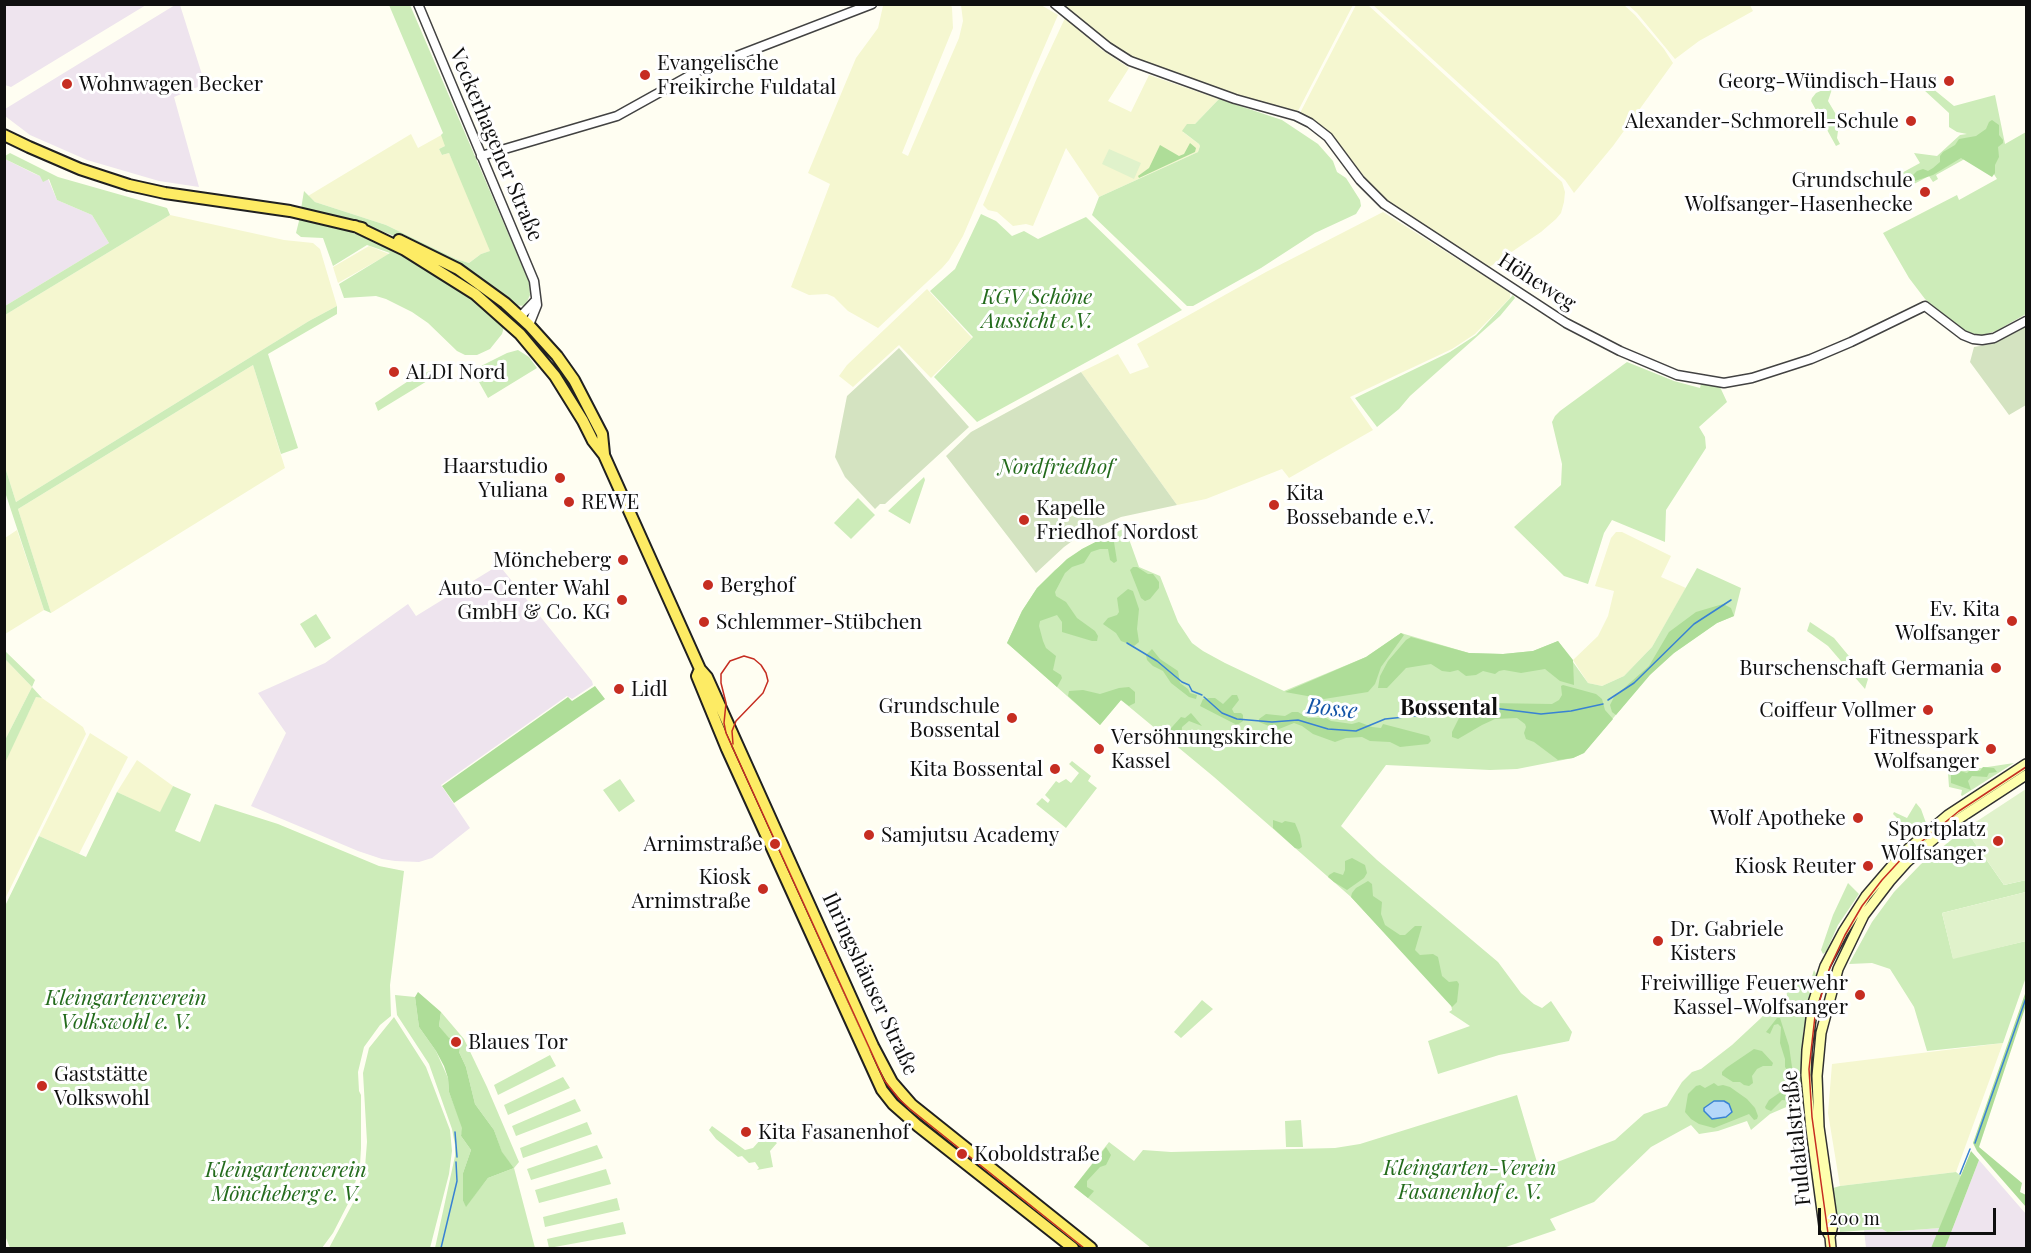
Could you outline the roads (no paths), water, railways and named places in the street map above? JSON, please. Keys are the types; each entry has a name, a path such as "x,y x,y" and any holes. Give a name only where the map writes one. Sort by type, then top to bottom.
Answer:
{"main road":[{"path":"4,135 80,169 129,185 165,194 290,211 355,226"},
{"name":"Ihringshäuser Straße","path":"355,226 381,233 433,255 484,287 529,325 557,356 574,381 602,434 604,455"},
{"name":"Ihringshäuser Straße","path":"355,226 405,250 475,294 520,334 555,376 593,441 604,455 869,1037 892,1082 912,1105 1091,1248"},
{"name":"Ihringshäuser Straße","path":"700,669 698,676 731,759 882,1090 893,1104 1073,1248"},
{"name":"Fuldatalstraße","path":"1830,1237 1824,1226 1806,1075 1813,1004 1826,966 1843,932 1866,896 1902,854 1956,810 2026,764"},
{"name":"Fuldatalstraße","path":"1831,1248 1830,1237 1833,1226 1819,1127 1817,1076 1821,1033 1838,969 1864,915 1890,880 1907,862 1954,822 2026,775"}],"street":[{"name":"Veckerhagener Straße","path":"418,4 534,281 537,305 529,325"},
{"path":"481,156 618,116 698,71 872,4"},
{"name":"Höheweg","path":"1055,4 1108,47 1130,61 1235,99 1296,116 1310,123 1328,137 1360,180 1384,204 1566,323 1620,351 1677,375 1724,383 1752,378 1841,346 1925,306 1963,335 1973,339 1994,338 2026,321"},
{"path":"520,317 536,300"}],"water":[{"path":"1714,1101 1724,1101 1729,1104 1732,1112 1726,1117 1712,1119 1704,1108"}],"waterway":[{"name":"Bosse","path":"1608,700 1634,683 1694,624 1731,600"},
{"name":"Bosse","path":"1127,643 1157,661 1189,685 1192,691 1202,695"},
{"name":"Bosse","path":"1204,697 1222,713 1237,719 1272,722 1298,720 1328,729 1356,731 1385,719 1493,708 1541,714 1571,711 1603,704"},
{"path":"1975,1143 2026,998"},
{"path":"455,1132 457,1157"},
{"path":"1960,1174 1970,1149"},
{"path":"441,1248 457,1181 456,1162"}],"tram line":[{"path":"733,744 732,731 736,721 763,693 768,681 761,665 754,659 744,656 730,661 721,674 726,703 724,723 726,733 884,1080 910,1109 1084,1248"},
{"path":"1830,1248 1812,1117 1809,1069 1815,1016 1830,967 1862,906 1905,855 1959,811 2026,767"}],"place":[{"name":"Evangelische Freikirche Fuldatal","path":"645,75"},
{"name":"Georg-Wündisch-Haus","path":"1949,81"},
{"name":"Wohnwagen Becker","path":"67,84"},
{"name":"Alexander-Schmorell-Schule","path":"1911,121"},
{"name":"Grundschule Wolfsanger-Hasenhecke","path":"1925,192"},
{"name":"ALDI Nord","path":"394,372"},
{"name":"Haarstudio Yuliana","path":"560,478"},
{"name":"REWE","path":"569,502"},
{"name":"Kita Bossebande e.V.","path":"1274,505"},
{"name":"Kapelle Friedhof Nordost","path":"1024,520"},
{"name":"Möncheberg","path":"623,560"},
{"name":"Berghof","path":"708,585"},
{"name":"Auto-Center Wahl GmbH & Co. KG","path":"622,600"},
{"name":"Ev. Kita Wolfsanger","path":"2012,621"},
{"name":"Schlemmer-Stübchen","path":"704,622"},
{"name":"Burschenschaft Germania","path":"1996,668"},
{"name":"Lidl","path":"619,689"},
{"name":"Coiffeur Vollmer","path":"1928,710"},
{"name":"Grundschule Bossental","path":"1012,718"},
{"name":"Versöhnungskirche Kassel","path":"1099,749"},
{"name":"Fitnesspark Wolfsanger","path":"1991,749"},
{"name":"Kita Bossental","path":"1055,769"},
{"name":"Wolf Apotheke","path":"1858,818"},
{"name":"Samjutsu Academy","path":"869,835"},
{"name":"Sportplatz Wolfsanger","path":"1998,841"},
{"name":"Arnimstraße","path":"775,844"},
{"name":"Kiosk Reuter","path":"1868,866"},
{"name":"Kiosk Arnimstraße","path":"763,889"},
{"name":"Dr. Gabriele Kisters","path":"1658,941"},
{"name":"Freiwillige Feuerwehr Kassel-Wolfsanger","path":"1860,995"},
{"name":"Blaues Tor","path":"456,1042"},
{"name":"Gaststätte Volkswohl","path":"42,1086"},
{"name":"Kita Fasanenhof","path":"746,1132"},
{"name":"Koboldstraße","path":"962,1154"}],"district":[{"name":"Bossental","path":"1449,708"}],"park label":[{"name":"KGV Schöne Aussicht e.V.","path":"1037,309"},
{"name":"Nordfriedhof","path":"1056,467"},
{"name":"Kleingartenverein Volkswohl e. V.","path":"126,1010"},
{"name":"Kleingarten-Verein Fasanenhof e. V.","path":"1470,1180"},
{"name":"Kleingartenverein Möncheberg e. V.","path":"286,1182"}]}
